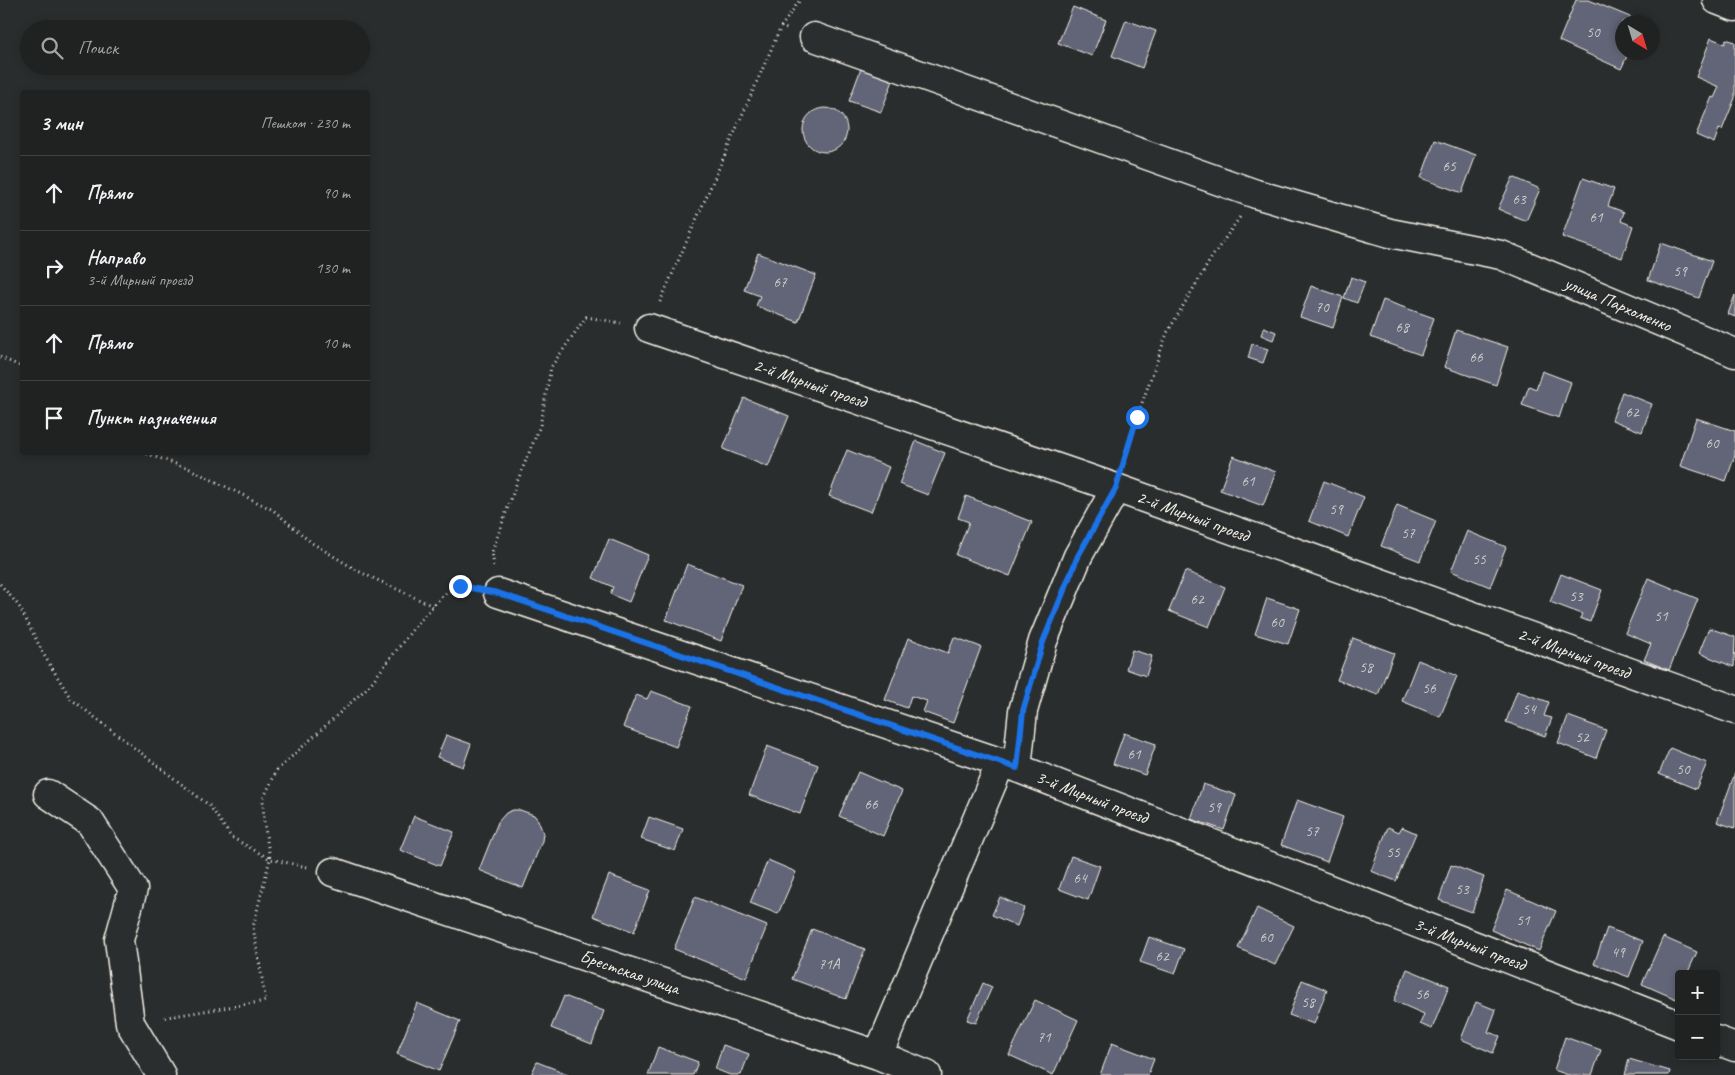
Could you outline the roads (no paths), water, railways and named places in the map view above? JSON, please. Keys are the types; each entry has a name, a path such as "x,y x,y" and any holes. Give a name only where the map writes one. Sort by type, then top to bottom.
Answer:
{"street":[{"path":"1717,0 1735,7"},
{"name":"улица Пархоменко","path":"814,37 1256,194 1390,234 1501,255 1735,352"},
{"name":"2-й Мирный проезд","path":"649,328 1116,488 1735,710"},
{"path":"878,1055 1009,765 1043,642 1078,556 1116,488"},
{"name":"3-й Мирный проезд","path":"498,593 1009,765 1675,1023"},
{"path":"48,794 90,822 133,889 118,940 130,1023 161,1075"},
{"name":"Брестская улица","path":"333,872 878,1055 915,1073"},
{"path":"1720,1041 1735,1047"}]}
